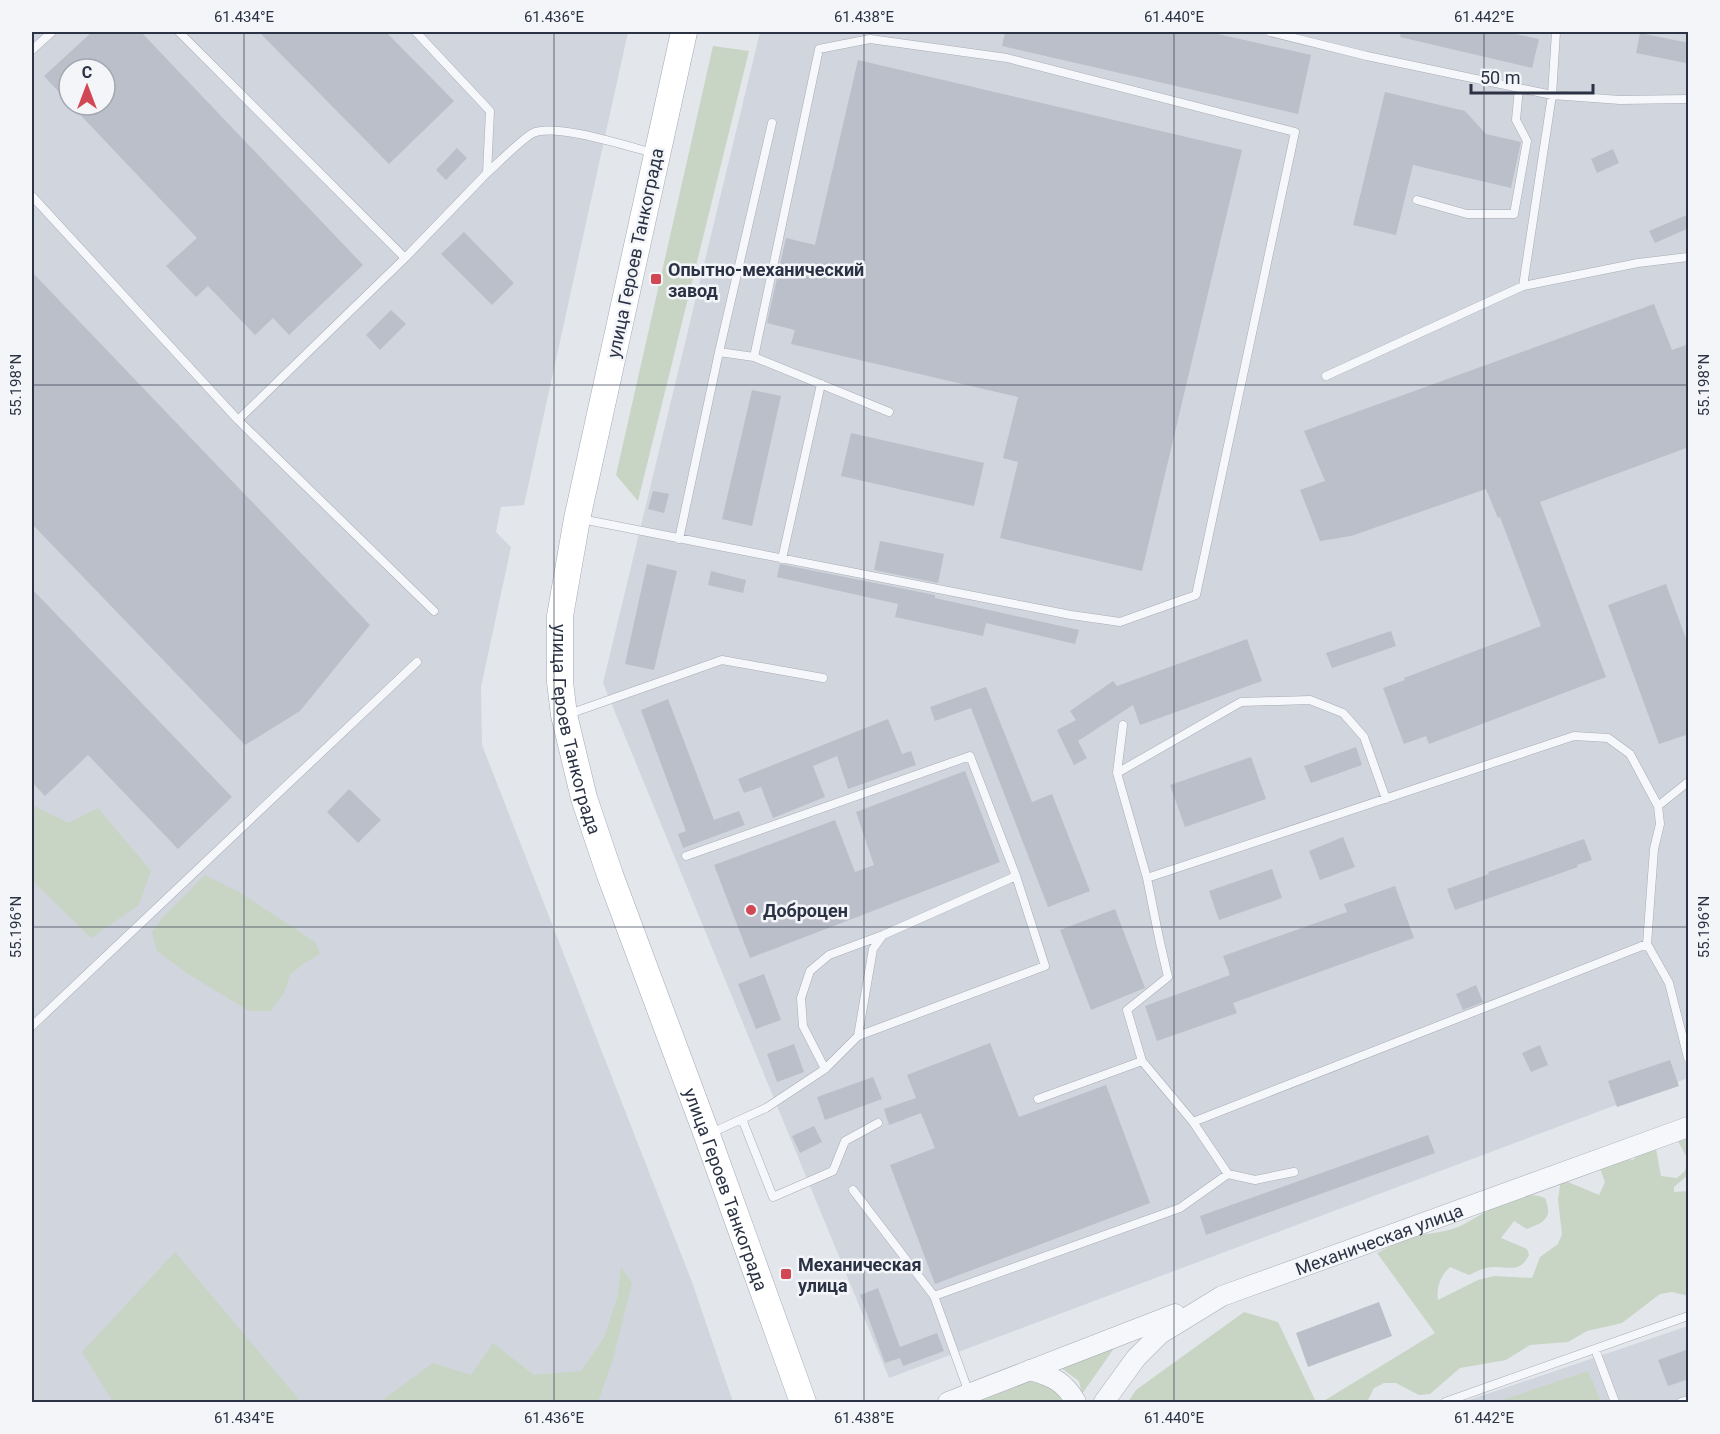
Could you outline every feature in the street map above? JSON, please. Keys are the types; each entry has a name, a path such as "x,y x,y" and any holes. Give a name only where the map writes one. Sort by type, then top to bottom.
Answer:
{"main road":[{"name":"улица Героев Танкограда","path":"684,32 577,519 560,616 560,682 564,715 584,798 610,875 803,1402"}],"street":[{"name":"Механическая улица","path":"1104,1402 1136,1358 1160,1334 1222,1296 1689,1127"},
{"path":"948,1402 1222,1296"},
{"path":"1030,1370 1052,1376 1068,1388 1076,1402"}],"lane":[{"path":"32,50 52,32"},
{"path":"179,32 405,258"},
{"path":"416,32 490,111 487,173"},
{"path":"1270,32 1366,56 1552,95 1620,100 1689,99"},
{"path":"1523,286 1552,95 1556,32"},
{"path":"577,519 1071,615 1120,622 1196,595 1295,132 1007,58 870,39 819,49 754,357"},
{"path":"1417,200 1467,214 1514,214 1527,141 1516,120 1519,88"},
{"path":"679,539 772,123"},
{"path":"238,420 405,258 487,173 533,133 564,131 657,154"},
{"path":"32,196 238,420 434,611"},
{"path":"1326,376 1523,286 1638,263 1689,257"},
{"path":"719,352 754,357 889,412"},
{"path":"782,559 821,384"},
{"path":"564,715 722,660 823,678"},
{"path":"32,1026 417,662"},
{"path":"1117,773 1241,702 1310,700 1343,713 1364,737 1386,799"},
{"path":"1123,725 1117,773 1147,878 1168,976 1127,1010 1142,1060 1193,1122 1228,1174 1255,1180 1294,1172"},
{"path":"1147,878 1574,736 1608,738 1630,754 1658,806 1660,824 1654,849 1647,944 1669,983 1689,1058"},
{"path":"686,856 970,756 1016,876 1045,966 858,1036 825,1069 766,1108 707,1135"},
{"path":"1658,806 1689,782"},
{"path":"825,1069 803,1026 801,998 810,971 829,955 1016,876"},
{"path":"858,1036 873,949 883,934"},
{"path":"1193,1122 1647,944"},
{"path":"1038,1099 1142,1060"},
{"path":"742,1119 773,1197 832,1171 845,1141 878,1123"},
{"path":"934,1296 1180,1208 1228,1174"},
{"path":"853,1190 934,1296 969,1395"},
{"path":"1445,1402 1689,1316"},
{"path":"1595,1349 1615,1402"},
{"path":"1681,1402 1689,1400"}],"shaded area":[{"path":"32,32 628,32 524,505 501,507 496,532 511,547 481,687 482,745 692,1282 733,1402 32,1402"},
{"path":"760,32 1688,32 1688,1078 889,1378 603,683"},
{"path":"1688,1326 1688,1402 1463,1402"}],"green space":[{"path":"713,46 749,51 638,501 616,475"},
{"path":"32,805 69,823 98,808 151,871 139,905 91,938 32,880"},
{"path":"205,875 239,892 315,942 320,954 290,975 284,993 271,1011 249,1011 188,974 157,951 152,932 161,919"},
{"path":"1688,1135 1688,1160 1678,1141"},
{"path":"1647,1144 1656,1149 1661,1176 1677,1178 1685,1171 1688,1160 1688,1175 1674,1187 1674,1192 1688,1191 1688,1296 1672,1292 1660,1294 1622,1323 1587,1331 1568,1342 1530,1345 1506,1360 1460,1368 1430,1394 1419,1395 1396,1383 1384,1383 1374,1388 1367,1402 1322,1402 1435,1333 1377,1253 1408,1238 1458,1227 1512,1199 1535,1195 1545,1198 1548,1210 1546,1218 1527,1229 1514,1221 1501,1238 1527,1249 1529,1255 1522,1265 1514,1268 1489,1267 1469,1275 1450,1267 1440,1282 1438,1300 1478,1280 1494,1276 1532,1278 1540,1257 1558,1244 1562,1234 1558,1200 1561,1179 1599,1195 1605,1182 1597,1161 1601,1152 1633,1160"},
{"path":"175,1252 301,1402 113,1402 82,1352"},
{"path":"621,1267 632,1283 613,1359 598,1402 380,1402 433,1363 471,1375 493,1343 534,1375 581,1371 604,1338 618,1295"},
{"path":"1244,1312 1278,1322 1316,1402 1128,1402 1136,1390"},
{"path":"1115,1347 1082,1394 1079,1381 1061,1368"},
{"path":"1588,1371 1601,1402 1496,1402"},
{"path":"1021,1381 1043,1383 1058,1388 1062,1402 966,1402"}],"building":[{"path":"92,32 141,32 363,265 289,335 273,318 255,335 208,286 196,297 166,266 197,238 82,117 117,117 117,57 65,57"},
{"path":"259,32 386,32 454,101 389,164"},
{"path":"1005,32 1209,32 1311,55 1298,114 1002,46"},
{"path":"1401,32 1506,32 1539,39 1532,68 1400,37"},
{"path":"1640,33 1689,43 1686,63 1636,53"},
{"path":"858,60 1242,150 1142,571 1000,538 1018,462 1003,458 1018,397 791,344 795,330 767,323 786,238 815,245"},
{"path":"57,64 57,90 44,76"},
{"path":"1385,92 1465,111 1486,134 1521,142 1511,188 1413,165 1396,235 1353,225"},
{"path":"457,148 467,158 446,180 436,170"},
{"path":"1613,149 1619,163 1597,173 1591,159"},
{"path":"1689,214 1689,228 1655,243 1649,231"},
{"path":"464,232 514,283 492,305 441,254"},
{"path":"32,272 370,625 300,711 245,745 32,524"},
{"path":"1654,304 1672,350 1689,344 1689,447 1540,502 1606,677 1429,744 1426,736 1404,744 1383,688 1541,626 1500,517 1498,518 1486,489 1351,536 1320,541 1300,490 1325,481 1304,431"},
{"path":"391,310 406,324 380,350 366,335"},
{"path":"752,390 781,396 752,526 722,519"},
{"path":"851,433 984,463 974,506 841,476"},
{"path":"653,491 669,494 664,513 648,509"},
{"path":"880,541 944,554 938,583 874,570"},
{"path":"647,564 677,571 654,670 625,664"},
{"path":"780,564 935,595 935,598 1079,630 1075,644 986,623 983,636 895,617 898,604 777,577"},
{"path":"711,571 746,580 743,593 708,585"},
{"path":"1666,584 1689,647 1689,734 1659,744 1608,605"},
{"path":"32,589 232,797 178,849 88,755 45,796 32,782"},
{"path":"1391,631 1396,646 1332,668 1326,653"},
{"path":"1247,639 1262,681 1140,725 1133,705 1078,741 1087,758 1074,765 1057,730 1076,720 1070,711 1113,681 1117,686"},
{"path":"986,687 1032,802 1052,794 1090,891 1048,907 971,708 935,721 930,707"},
{"path":"668,699 714,820 739,811 745,825 683,848 678,834 686,831 641,710"},
{"path":"888,719 902,754 911,751 916,765 848,789 837,756 813,766 825,797 773,818 761,787 744,793 738,779"},
{"path":"1356,747 1362,765 1311,783 1304,766"},
{"path":"1251,757 1266,799 1185,827 1170,785"},
{"path":"965,771 1000,862 750,958 714,865 835,820 855,872 874,865 856,812"},
{"path":"349,789 381,820 358,843 327,812"},
{"path":"1343,837 1355,867 1320,880 1309,851"},
{"path":"1584,839 1592,860 1455,910 1447,889 1489,874 1488,872"},
{"path":"1272,869 1282,898 1219,920 1209,891"},
{"path":"1395,886 1414,938 1233,1003 1237,1013 1157,1041 1145,1006 1230,975 1223,956 1347,912 1344,904"},
{"path":"1115,909 1145,988 1091,1010 1060,930"},
{"path":"764,974 781,1020 756,1029 738,984"},
{"path":"1476,985 1483,1002 1463,1010 1456,994"},
{"path":"990,1043 1019,1117 1106,1085 1150,1203 935,1284 890,1165 935,1148 921,1113 889,1125 884,1109 916,1098 907,1075"},
{"path":"794,1044 804,1072 777,1082 767,1054"},
{"path":"1540,1045 1548,1065 1531,1072 1522,1053"},
{"path":"1670,1060 1679,1086 1617,1107 1608,1081"},
{"path":"873,1077 882,1099 825,1120 817,1097"},
{"path":"814,1126 822,1142 800,1153 792,1136"},
{"path":"1428,1135 1435,1153 1206,1235 1200,1216"},
{"path":"878,1288 900,1347 937,1333 944,1351 903,1366 900,1358 885,1363 860,1295"},
{"path":"1379,1302 1392,1336 1308,1367 1296,1333"},
{"path":"1689,1349 1689,1379 1668,1386 1658,1360"}],"place":[{"name":"Опытно-механический завод","path":"656,279"},
{"name":"Доброцен","path":"751,910"},
{"name":"Механическая улица","path":"786,1274"}]}
